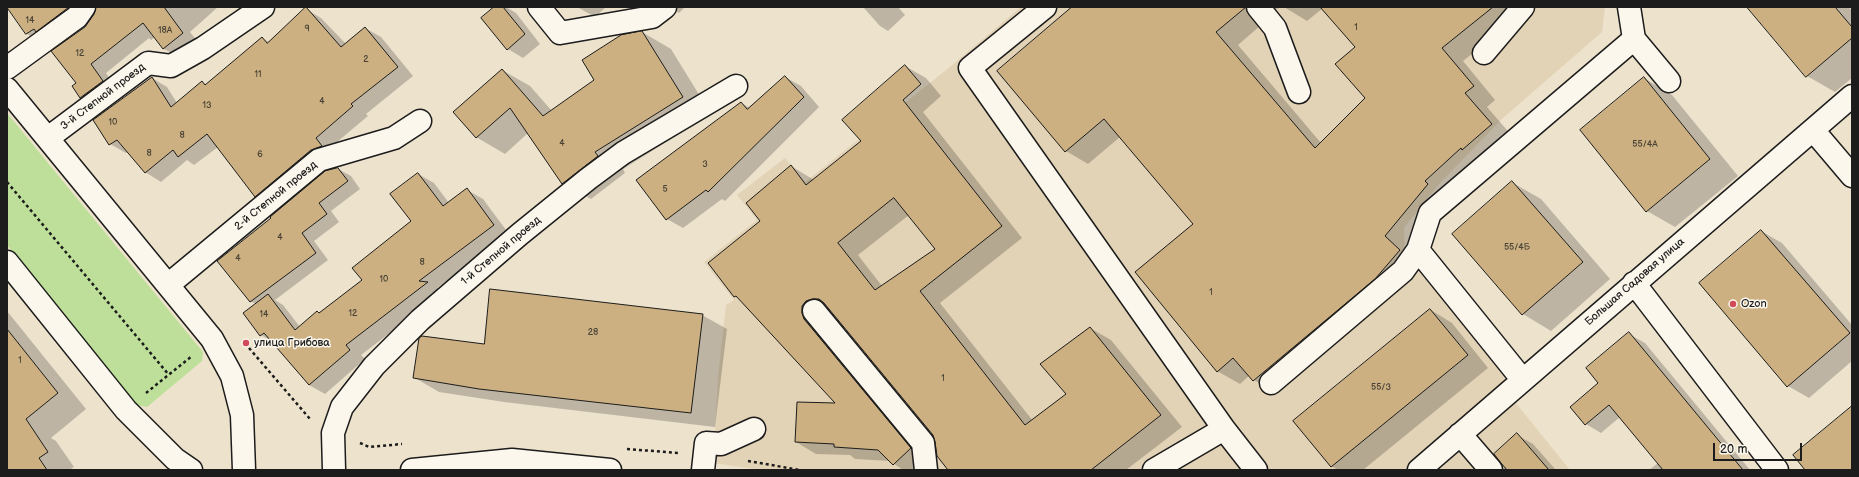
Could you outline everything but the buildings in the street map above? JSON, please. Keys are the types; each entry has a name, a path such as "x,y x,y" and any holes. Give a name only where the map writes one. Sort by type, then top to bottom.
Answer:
{"street":[{"path":"7,68 77,17 84,7"},
{"name":"3-й Степной проезд","path":"48,138 148,63 171,66 203,48 263,7"},
{"path":"539,7 560,33 652,17 666,7"},
{"path":"1045,7 970,68 1224,429 1256,470"},
{"path":"1258,7 1275,28 1299,92"},
{"path":"1484,53 1523,7"},
{"path":"1629,7 1634,39 1669,81"},
{"path":"1271,383 1403,271 1418,250 1430,213 1634,39"},
{"name":"1-й Степной проезд","path":"334,470 333,433 342,407 374,366 420,320 520,234 594,175 624,153 736,86"},
{"path":"7,89 212,340 232,376 242,415 244,470"},
{"name":"Большая Садовая улица","path":"1419,470 1522,379 1852,96"},
{"name":"2-й Степной проезд","path":"168,285 319,160 394,138 420,121"},
{"path":"1813,130 1852,176"},
{"path":"1418,250 1522,379"},
{"path":"7,262 126,410 175,459 191,470"},
{"path":"1634,283 1777,470"},
{"path":"814,311 923,443 926,470"},
{"path":"703,470 706,443 721,444 754,429"},
{"path":"1154,470 1224,429"},
{"path":"1460,434 1491,470"},
{"path":"412,470 512,460 558,467 610,470"}],"path":[{"path":"7,182 169,375"},
{"path":"126,410 212,340"}],"shaded area":[{"path":"1021,7 1605,7 1602,32 1503,118 1439,184 1404,228 1405,248 1510,379 1408,470 761,470 713,463 718,376 726,305 734,300 704,262 757,220 737,195 785,158 805,182 945,71"},
{"path":"1515,402 1570,470 1435,470"}],"green space":[{"path":"7,113 203,352 202,361 147,407 137,405 7,245"}],"place":[{"name":"Ozon","path":"1733,304"},
{"name":"улица Грибова","path":"246,343"}]}
